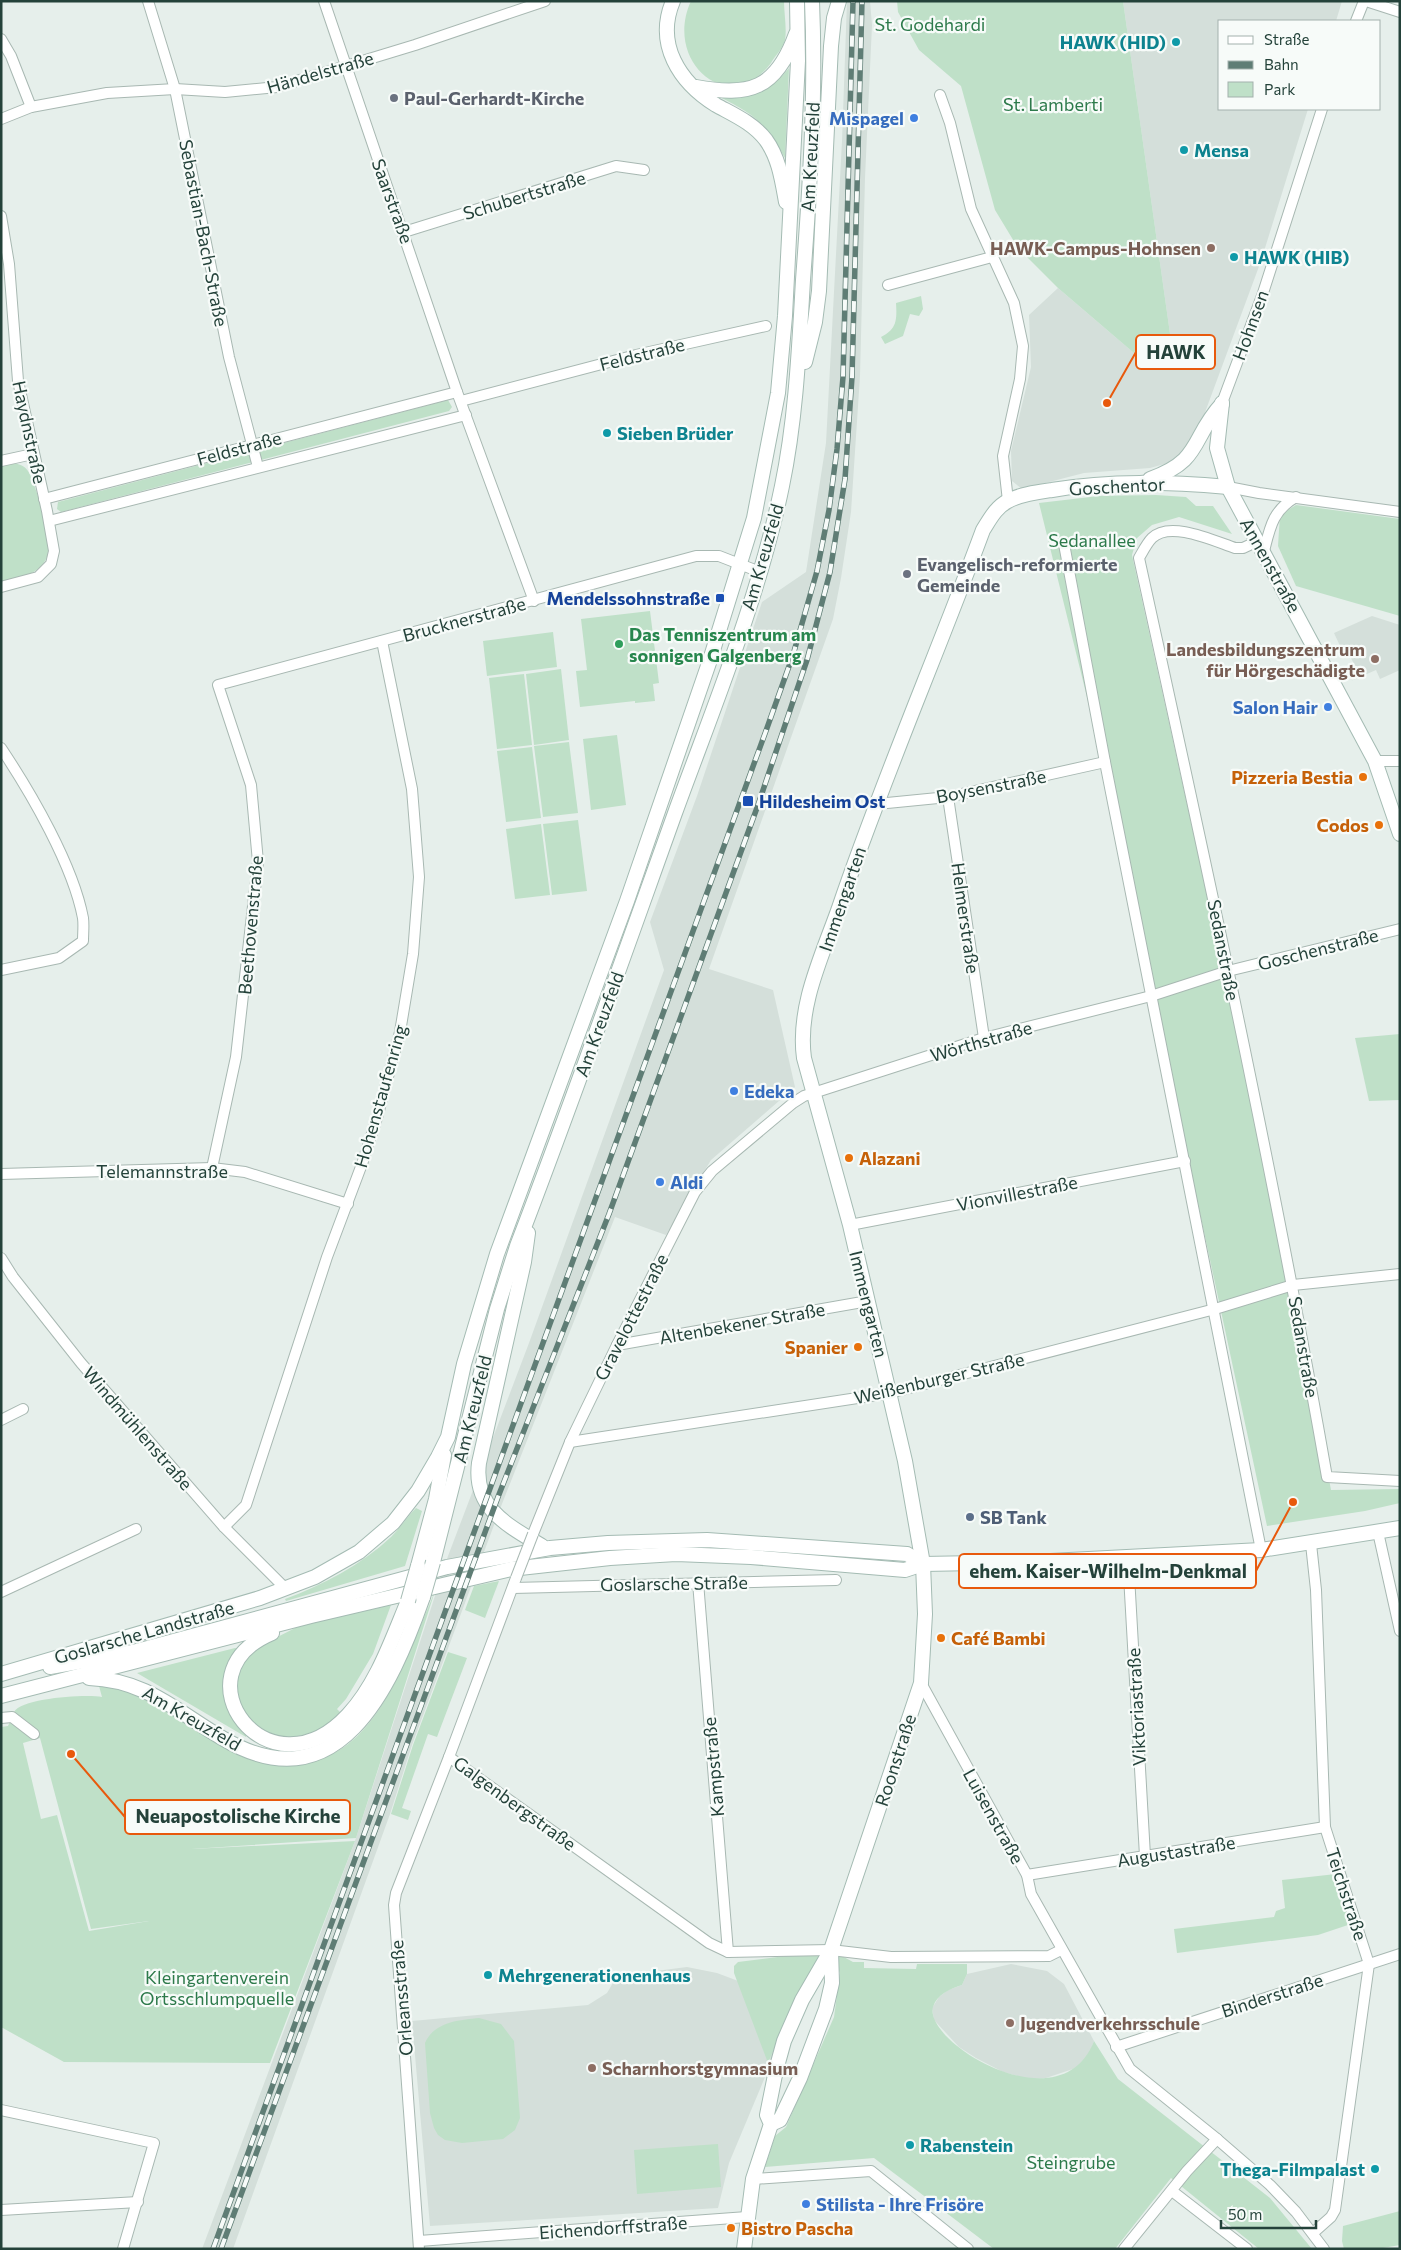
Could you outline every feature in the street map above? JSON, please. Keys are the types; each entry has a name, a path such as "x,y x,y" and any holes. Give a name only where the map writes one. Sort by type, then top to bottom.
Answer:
{"main road":[{"path":"673,1 667,22 668,46 672,61 714,103 748,122 765,139 775,154 790,222"},
{"name":"Am Kreuzfeld","path":"286,1589 339,1565 376,1539 393,1524 418,1491 435,1463 448,1436 464,1364 496,1254 627,901 710,660 754,518 778,393 790,222 798,61 797,1"},
{"name":"Am Kreuzfeld","path":"76,1678 119,1681 142,1689 167,1702 222,1738 249,1752 278,1758 306,1757 318,1753 339,1741 371,1708 395,1668 423,1597 433,1562 497,1308 706,729 760,572 782,485 795,399 815,62 812,1"},
{"path":"795,399 814,322 819,291 831,46 834,18 839,1"},
{"path":"696,87 731,92 752,89 759,85 783,64 798,28"},
{"path":"1142,482 1170,472 1181,464 1192,453 1208,419 1222,403"},
{"name":"Hohnsen","path":"1222,403 1217,448 1228,487"},
{"name":"Goschentor","path":"1008,501 1029,494 1079,485 1142,482 1228,487"},
{"name":"Annenstraße","path":"1228,487 1375,761 1400,834"},
{"name":"Immengarten","path":"923,1564 890,1393 850,1224 813,1093 802,1041 811,988 861,842 984,530 999,507 1008,501"},
{"path":"532,1209 524,1262 478,1463 477,1480 480,1495 487,1506 523,1534 550,1548"},
{"path":"312,1616 249,1644 242,1651 233,1669 231,1692 239,1716 255,1734 276,1743 292,1745 309,1741 329,1732 348,1716 364,1695 384,1658 402,1598 418,1566 436,1499 448,1436"},
{"path":"1,1696 312,1616 402,1598 511,1569 610,1558 676,1554 751,1557 905,1570 923,1564 1128,1558 1261,1550 1311,1544 1400,1528"},
{"path":"21,1668 40,1669 132,1652 396,1580 481,1559 550,1548 608,1543 716,1540 907,1554 923,1564"},
{"name":"Roonstraße","path":"831,1950 921,1683 925,1614 923,1564"},
{"name":"Goslarsche Landstraße","path":"1,1674 286,1589"},
{"path":"744,2249 753,2179 771,2124 767,2115 784,2041 802,2000 831,1950"},
{"path":"771,2124 780,2120 800,2078 826,2009 832,1983 831,1950"}],"street":[{"name":"Sebastian-Bach-Straße","path":"148,1 175,89 229,357 258,467"},
{"name":"Saarstraße","path":"324,1 459,396"},
{"name":"Händelstraße","path":"1,119 31,107 107,93 175,89 225,92 277,87 545,1"},
{"path":"1356,20 1365,1 1400,12"},
{"path":"1,39 11,56 31,107"},
{"path":"940,95 950,123 971,209 1014,303 1023,346 1020,379 1003,456 1008,501"},
{"name":"Hohnsen","path":"1222,403 1263,293 1322,110"},
{"name":"Schubertstraße","path":"404,232 616,166 644,170"},
{"name":"Haydnstraße","path":"1,216 9,264 18,381 44,499"},
{"path":"888,285 992,258"},
{"name":"Feldstraße","path":"44,499 251,444 724,334 766,326"},
{"name":"Brucknerstraße","path":"218,685 534,601 459,396"},
{"name":"Feldstraße","path":"49,521 466,415"},
{"path":"1,461 33,454"},
{"path":"1228,487 1400,512"},
{"path":"1261,546 1272,518 1284,504 1296,497"},
{"path":"1,587 38,577 51,564 54,551 44,499"},
{"name":"Sedanstraße","path":"1261,546 1235,548 1182,531 1169,530 1155,535 1140,558 1293,1285 1327,1477 1400,1481"},
{"path":"1064,544 1105,762 1215,1309 1261,1550"},
{"path":"534,601 696,556 719,556 760,572"},
{"name":"Hohenstaufenring","path":"224,1527 246,1506 327,1257 348,1204 376,1118 400,1032 413,954 419,877 412,789 382,641"},
{"name":"Beethovenstraße","path":"212,1168 236,1057 258,862 251,785 218,685"},
{"path":"1,748 38,809 72,882 83,919 83,941 59,958 1,970"},
{"path":"1375,761 1400,761"},
{"name":"Boysenstraße","path":"877,804 948,797 1105,762"},
{"name":"Helmerstraße","path":"948,797 984,1038"},
{"name":"Goschenstraße","path":"1151,996 1228,971 1400,929"},
{"name":"Wörthstraße","path":"813,1093 984,1038 1151,996"},
{"name":"Gravelottestraße","path":"515,1583 570,1442 616,1345 700,1184 794,1103 813,1093"},
{"name":"Vionvillestraße","path":"850,1224 1185,1161"},
{"name":"Telemannstraße","path":"1,1174 212,1168 245,1172 348,1204"},
{"name":"Windmühlenstraße","path":"1,1258 13,1277 80,1364 224,1527 286,1589"},
{"name":"Weißenburger Straße","path":"570,1442 890,1393 1215,1309 1293,1285 1400,1274"},
{"name":"Altenbekener Straße","path":"616,1345 868,1301"},
{"path":"1,1420 23,1410"},
{"path":"1,1592 136,1529"},
{"path":"1378,1532 1400,1631"},
{"name":"Teichstraße","path":"1311,1544 1316,1590 1326,1827 1369,1964 1335,2210 1331,2217 1312,2233"},
{"name":"Viktoriastraße","path":"1128,1558 1145,1856"},
{"name":"Goslarsche Straße","path":"515,1583 836,1580"},
{"name":"Kampstraße","path":"698,1582 728,1952"},
{"name":"Galgenbergstraße","path":"515,1583 449,1757 681,1924 713,1946 728,1952"},
{"name":"Luisenstraße","path":"921,1683 1026,1875 1031,1894 1061,1950"},
{"path":"1,1718 12,1717 34,1734"},
{"name":"Orleansstraße","path":"419,2245 394,1904 396,1892 449,1757"},
{"name":"Augustastraße","path":"1026,1875 1326,1827"},
{"path":"728,1952 831,1950 891,1957 1049,1956 1061,1950 1130,2069 1217,2139 1270,2185 1324,2249"},
{"name":"Binderstraße","path":"1116,2047 1400,1954"},
{"path":"1,2110 154,2143 123,2249"},
{"path":"1124,2249 1217,2139"},
{"path":"753,2179 871,2171 968,2249"},
{"path":"1172,2191 1247,2249"},
{"path":"1,2210 138,2202"},
{"name":"Eichendorffstraße","path":"419,2245 747,2216"}],"shaded area":[{"path":"847,1 870,1 872,25 865,178 860,376 851,512 833,619 709,969 773,990 795,1087 711,1160 666,1235 615,1217 500,1509 412,1745 390,1814 233,2249 202,2249 355,1841 448,1556 529,1343 664,970 650,922 697,796 762,602 806,572 826,443 842,141"},
{"name":"HAWK-Campus-Hohnsen","path":"1123,1 1342,1 1336,20 1218,20 1218,110 1308,110 1261,261 1197,434 1180,457 1168,463 1150,468 1084,473 1022,489 1012,481 1011,451 1031,367 1029,315 1058,288 1148,365 1174,362"},
{"name":"Landesbildungszentrum für Hörgeschädigte","path":"1372,616 1400,625 1400,670 1380,679 1376,670 1351,681 1360,676 1345,646 1341,648 1334,633"},
{"name":"Jugendverkehrsschule","path":"1011,1964 1047,1971 1064,1984 1094,2041 1089,2055 1076,2068 1046,2078 1028,2079 1003,2072 959,2047 934,2020 932,2008 939,1997 948,1990 962,1985 967,1974"},
{"name":"Scharnhorstgymnasium","path":"687,1967 717,1973 796,2003 729,2163 718,2208 430,2226 412,2021 588,2005 607,1993 617,1976"}],"green space":[{"path":"691,1 784,1 786,31 784,43 771,63 754,79 737,86 720,84 705,76 693,62 686,44 685,23"},
{"name":"St. Lamberti","path":"897,1 1123,1 1174,362 1148,365 1058,288 1018,248 995,210 961,86 919,50 898,12"},
{"path":"789,68 785,158 771,135 758,120 741,108 718,96 758,92 774,83"},
{"path":"921,296 923,309 919,316 910,314 903,336 885,344 881,337 890,331 895,323 896,303"},
{"path":"448,400 452,407 449,411 61,512 57,509 58,502"},
{"path":"11,462 25,467 32,478 46,527 48,550 44,563 34,572 1,584 1,464"},
{"name":"Sedanallee","path":"1156,495 1186,497 1196,506 1213,506 1232,534 1179,517 1152,525 1137,538 1132,555 1293,1285 1331,1490 1400,1489 1400,1503 1365,1511 1267,1526 1106,774 1039,503 1099,496"},
{"path":"1296,505 1400,519 1400,616 1296,586 1278,546 1280,515"},
{"name":"Das Tenniszentrum am sonnigen Galgenberg","path":"650,611 659,683 653,684 655,701 635,703 635,701 580,707 576,671 587,670 581,619"},
{"path":"553,632 557,667 487,676 483,641"},
{"path":"561,669 569,740 534,745 526,674"},
{"path":"524,674 532,745 497,749 489,678"},
{"path":"617,735 626,805 591,810 583,739"},
{"path":"569,742 578,813 543,817 534,746"},
{"path":"532,747 541,818 506,822 497,751"},
{"path":"578,820 587,891 552,895 543,824"},
{"path":"541,824 550,895 515,899 506,829"},
{"path":"1400,1034 1400,1100 1369,1101 1355,1038"},
{"path":"416,1508 422,1511 405,1566 286,1601 285,1599 327,1581 367,1557 391,1537"},
{"path":"499,1581 485,1618 465,1610 474,1586"},
{"name":"Kleingartenverein Ortsschlumpquelle","path":"435,1591 356,1838 192,1849 355,1841 270,2063 64,2062 1,2027 1,1727 8,1726 14,1712 19,1707 55,1698 102,1697 99,1686 111,1688 155,1702 186,1720 207,1736 259,1758 299,1763 332,1754 359,1735 381,1706 401,1671","holes":["40,1738 91,1929 149,1921 89,1931 57,1815 41,1819 23,1743"]},
{"path":"391,1605 373,1654 346,1699 337,1709 343,1715 327,1729 292,1738 273,1736 252,1722 239,1704 235,1686 246,1653 299,1626"},
{"path":"235,1648 241,1649 236,1656 238,1726 246,1737 137,1673"},
{"path":"448,1652 467,1658 437,1737 428,1734 402,1808 411,1811 408,1820 391,1814 413,1745"},
{"path":"1336,1874 1351,1924 1318,1935 1177,1953 1174,1929 1274,1917 1276,1911 1285,1908 1282,1880"},
{"name":"Steingrube","path":"831,1950 853,1962 864,1962 864,1968 916,1969 917,1964 967,1964 967,1974 962,1985 944,1993 935,2002 933,2007 936,2022 949,2039 971,2056 997,2069 1026,2077 1054,2077 1077,2066 1094,2041 1118,2079 1270,2198 1312,2249 1259,2249 1171,2178 1115,2249 994,2249 874,2158 765,2167 775,2136 786,2127 834,2017 840,1973 831,1951 796,1996 768,2063 734,1973 734,1966 738,1962"},
{"path":"479,2018 501,2024 514,2041 520,2118 515,2130 503,2139 462,2143 445,2140 438,2135 434,2128 430,2113 425,2043 429,2036 441,2026 455,2021"},
{"path":"718,2144 721,2187 637,2194 634,2150"},
{"path":"1400,2211 1400,2245 1377,2249 1344,2249 1342,2241 1343,2226"}],"railway":[{"path":"213,2249 767,728 793,655 817,571 829,510 837,449 843,377 853,1"},
{"path":"221,2249 498,1497 609,1214 758,805 807,660 830,572 845,479 852,377 862,1"}],"place":[{"name":"HAWK (HID)","path":"1176,42"},
{"name":"Paul-Gerhardt-Kirche","path":"394,98"},
{"name":"Mispagel","path":"914,118"},
{"name":"Mensa","path":"1184,150"},
{"name":"HAWK-Campus-Hohnsen","path":"1211,248"},
{"name":"HAWK (HIB)","path":"1234,257"},
{"name":"HAWK","path":"1107,403"},
{"name":"Sieben Brüder","path":"607,433"},
{"name":"Evangelisch-reformierte Gemeinde","path":"907,574"},
{"name":"Mendelssohnstraße","path":"720,598"},
{"name":"Das Tenniszentrum am sonnigen Galgenberg","path":"619,644"},
{"name":"Landesbildungszentrum für Hörgeschädigte","path":"1375,659"},
{"name":"Salon Hair","path":"1328,707"},
{"name":"Pizzeria Bestia","path":"1363,777"},
{"name":"Hildesheim Ost","path":"748,801"},
{"name":"Codos","path":"1379,825"},
{"name":"Edeka","path":"734,1091"},
{"name":"Alazani","path":"849,1158"},
{"name":"Aldi","path":"660,1182"},
{"name":"Spanier","path":"858,1347"},
{"name":"ehem. Kaiser-Wilhelm-Denkmal","path":"1293,1502"},
{"name":"SB Tank","path":"970,1517"},
{"name":"Café Bambi","path":"941,1638"},
{"name":"Neuapostolische Kirche","path":"71,1754"},
{"name":"Mehrgenerationenhaus","path":"488,1975"},
{"name":"Jugendverkehrsschule","path":"1010,2023"},
{"name":"Scharnhorstgymnasium","path":"592,2068"},
{"name":"Rabenstein","path":"910,2145"},
{"name":"Thega-Filmpalast","path":"1375,2169"},
{"name":"Stilista - Ihre Frisöre","path":"806,2204"},
{"name":"Bistro Pascha","path":"731,2228"}],"park label":[{"name":"St. Godehardi","path":"930,24"}]}
